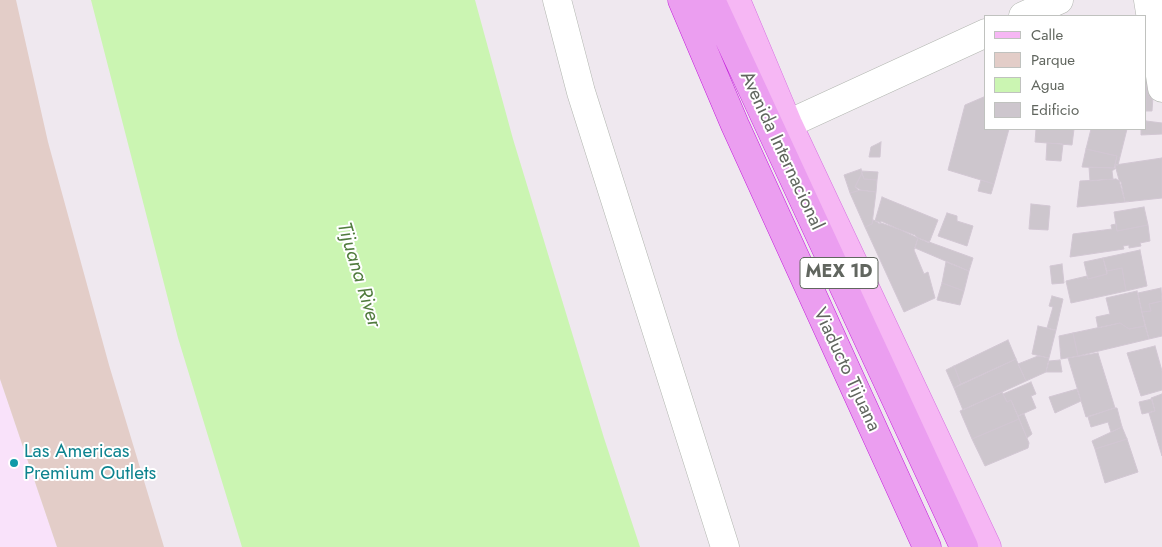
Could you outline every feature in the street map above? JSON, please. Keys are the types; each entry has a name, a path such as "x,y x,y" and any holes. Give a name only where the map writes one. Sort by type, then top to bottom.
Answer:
{"highway":[{"name":"MEX 1D","path":"670,0 731,150 913,547"},
{"name":"Viaducto Tijuana","path":"682,0 747,152 928,547"},
{"name":"Viaducto Tijuana","path":"705,0 756,126 949,547"},
{"name":"Avenida Internacional","path":"711,0 964,547"}],"main road":[{"name":"Avenida Internacional","path":"736,0 788,124 987,547"}],"street":[{"path":"557,0 581,92 724,547"},
{"path":"1025,15 1059,0"},
{"path":"1148,0 1162,88"},
{"path":"788,124 984,35"}],"shaded area":[{"name":"Las Americas Premium Outlets","path":"0,379 57,547 0,547"}],"green space":[{"path":"0,0 16,0 48,142 109,365 164,547 57,547 0,379"}],"water":[{"name":"Tijuana River","path":"91,0 475,0 513,139 604,438 640,547 242,547 178,338"}],"building":[{"path":"1147,63 1155,67 1152,111 1147,111"},
{"path":"984,97 984,130 1009,130 994,184 948,170 965,105"},
{"path":"1147,121 1162,123 1162,134 1141,135 1141,130 1147,130"},
{"path":"1036,130 1074,130 1072,145 1035,142"},
{"path":"1091,130 1127,130 1118,165 1115,165 1117,156 1086,149"},
{"path":"881,142 880,157 869,157 871,147"},
{"path":"1047,143 1063,144 1061,161 1046,160"},
{"path":"1086,149 1117,156 1114,168 1082,167"},
{"path":"1162,158 1162,198 1125,202 1115,165"},
{"path":"1089,167 1116,168 1112,171 1113,179 1090,181"},
{"path":"861,169 862,173 855,187 861,190 850,193 844,175"},
{"path":"861,171 878,172 877,180 864,179"},
{"path":"862,173 864,179 877,180 876,192 858,190 855,187"},
{"path":"1116,179 1121,182 1125,202 1077,207 1080,181"},
{"path":"981,180 994,184 991,194 978,191"},
{"path":"861,190 876,192 872,224 865,227 850,193"},
{"path":"882,197 938,220 929,243 881,221 880,224 875,221"},
{"path":"1031,204 1050,206 1048,230 1029,229"},
{"path":"1144,207 1148,225 1117,231 1114,212"},
{"path":"947,213 957,216 957,221 973,226 967,246 938,236"},
{"path":"873,220 915,235 918,238 914,250 924,274 928,272 935,298 904,312 865,227 872,224"},
{"path":"1116,224 1117,231 1148,225 1150,241 1140,243 1141,246 1129,248 1129,245 1123,246 1124,249 1070,257 1073,234 1112,229 1111,225"},
{"path":"918,238 973,258 969,271 915,248"},
{"path":"1140,250 1147,286 1126,291 1122,268 1107,271 1103,258"},
{"path":"1103,258 1107,274 1088,279 1084,262"},
{"path":"946,262 969,271 964,291 942,283"},
{"path":"1062,264 1064,283 1052,284 1050,266"},
{"path":"1122,268 1126,291 1071,303 1066,281 1087,276 1088,279 1107,274 1107,271"},
{"path":"942,283 964,291 960,305 937,300"},
{"path":"1161,288 1162,301 1149,304 1151,311 1142,312 1138,293"},
{"path":"1137,291 1145,326 1129,329 1120,323 1098,328 1096,317 1110,314 1106,298"},
{"path":"1052,296 1063,299 1056,330 1047,328 1053,307 1049,306"},
{"path":"1162,301 1162,336 1149,339 1142,312 1151,311 1149,304"},
{"path":"1120,323 1129,329 1145,326 1149,339 1078,356 1073,333"},
{"path":"1038,326 1056,330 1049,358 1032,354"},
{"path":"1073,333 1078,356 1061,359 1059,336"},
{"path":"1008,340 1016,359 961,384 954,366"},
{"path":"1155,346 1162,371 1162,390 1141,396 1127,353"},
{"path":"1098,353 1115,408 1086,417 1068,358"},
{"path":"1038,356 1049,358 1046,372 1026,381 1018,364"},
{"path":"1016,359 1026,381 963,410 954,388"},
{"path":"1060,360 1062,372 1046,372 1049,361"},
{"path":"954,366 961,384 954,388 946,370"},
{"path":"1031,382 1036,394 1031,396 1036,408 1018,416 1011,400 1007,402 1003,394"},
{"path":"1077,389 1081,401 1055,413 1049,397"},
{"path":"1002,392 1007,402 1011,400 1019,419 972,439 960,411"},
{"path":"1162,394 1162,456 1149,413 1155,411 1151,398"},
{"path":"1152,399 1155,411 1142,414 1139,402"},
{"path":"1117,408 1122,427 1111,432 1108,422 1091,427 1088,417"},
{"path":"1024,414 1032,434 1027,438 1018,416"},
{"path":"1019,419 1029,443 1028,448 985,466 972,439"},
{"path":"1122,427 1127,439 1095,449 1092,441"},
{"path":"1127,439 1138,472 1105,483 1095,449"}],"place":[{"name":"Las Americas Premium Outlets","path":"14,463"}]}
